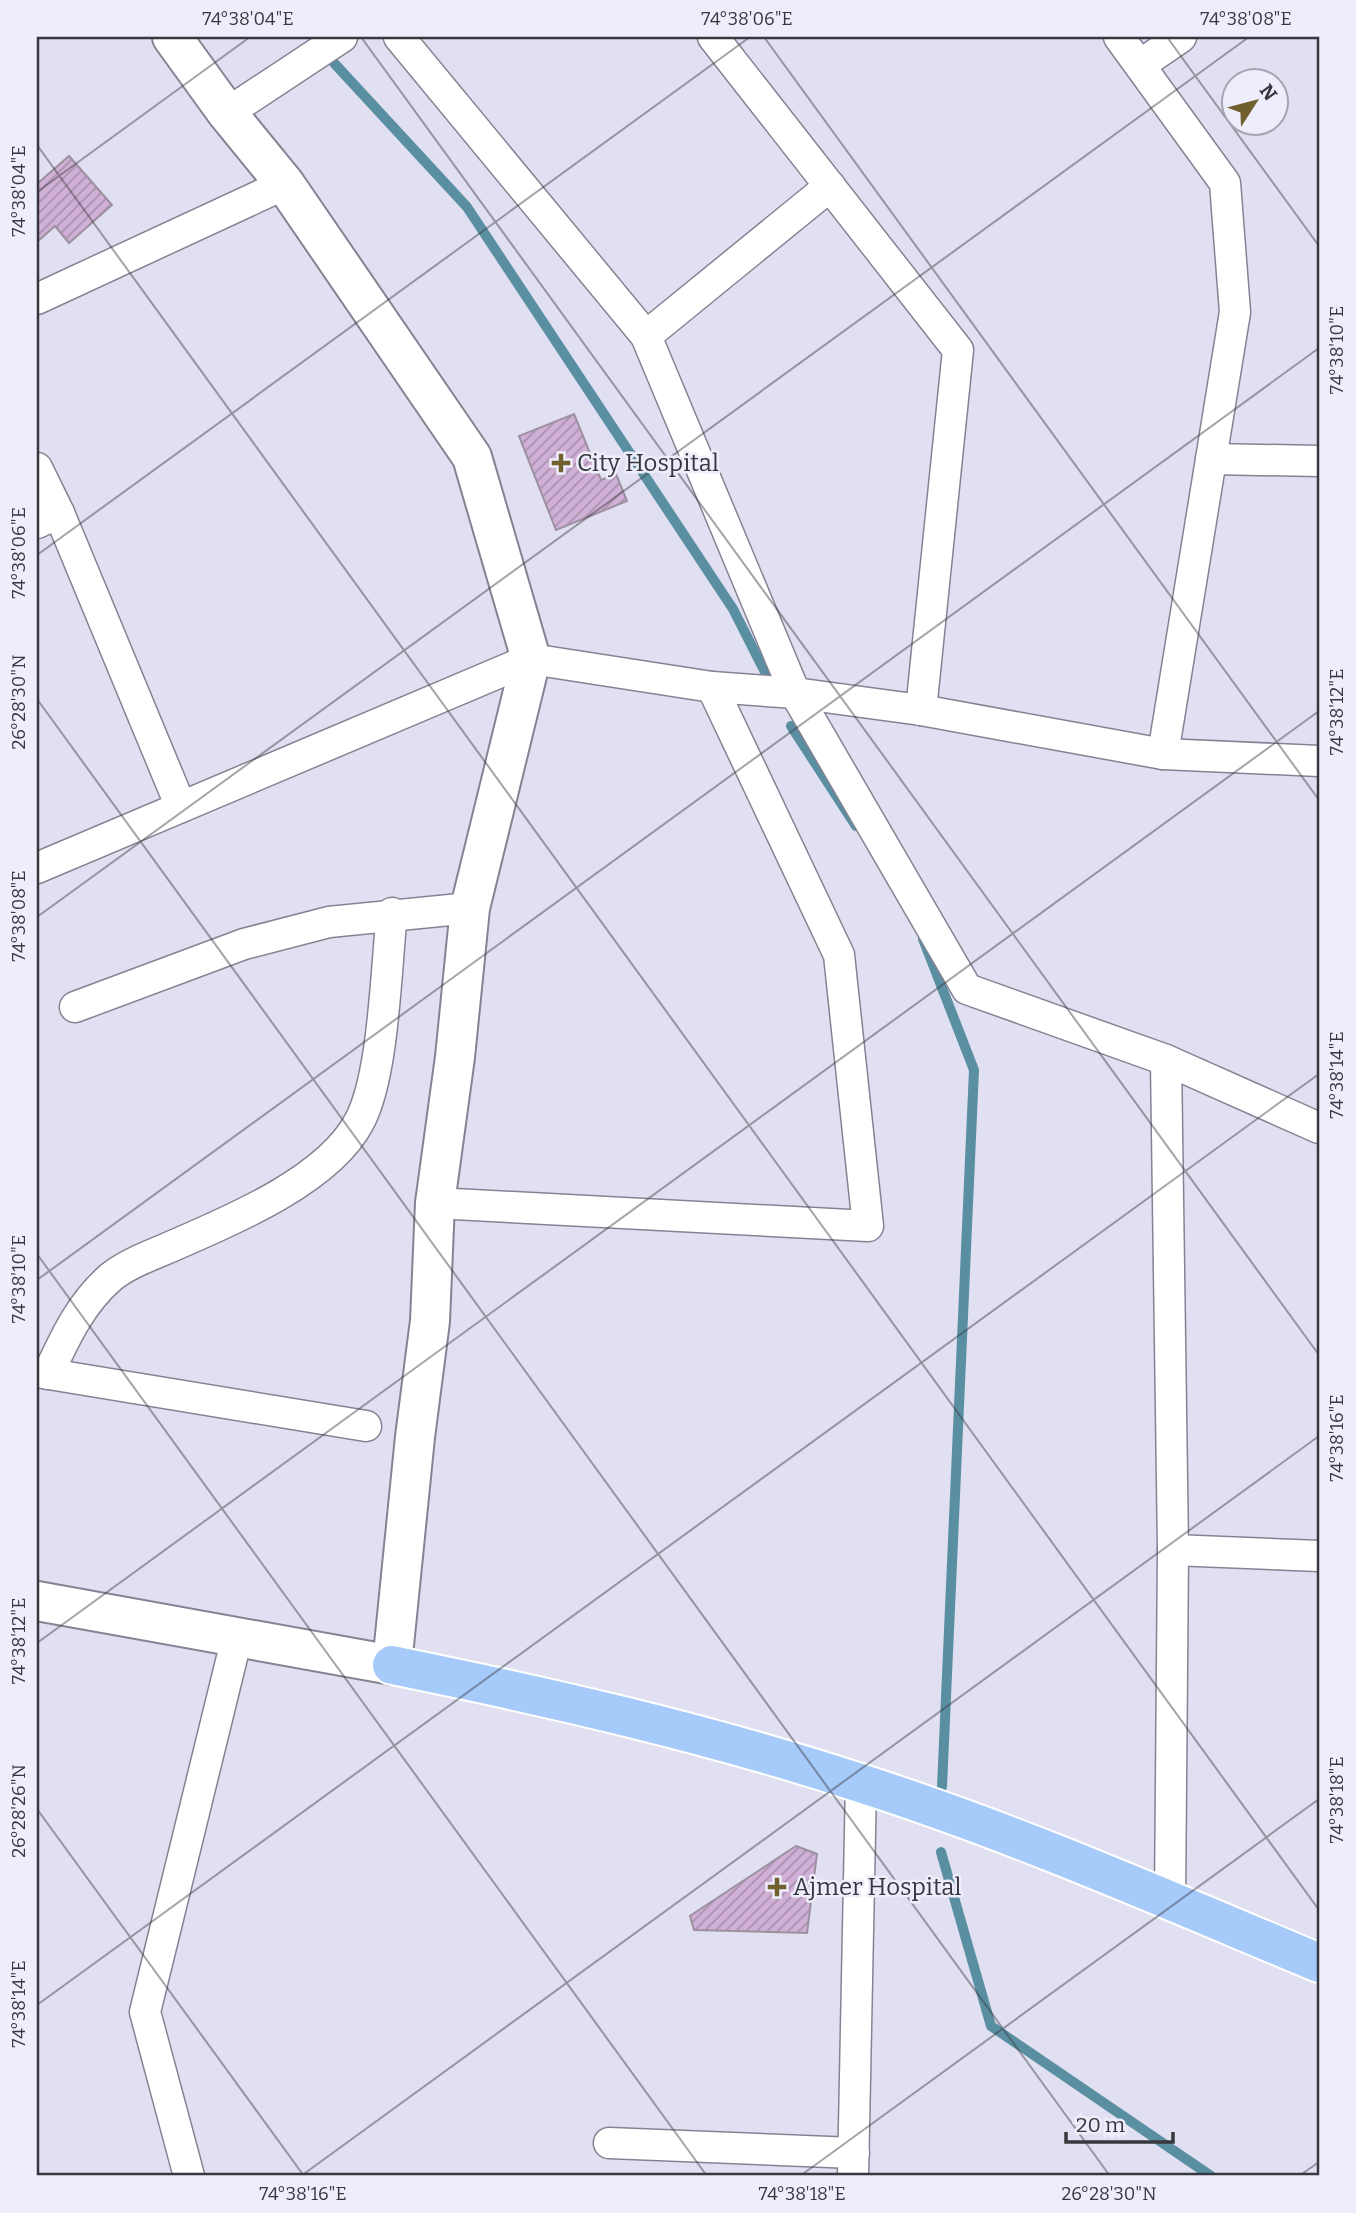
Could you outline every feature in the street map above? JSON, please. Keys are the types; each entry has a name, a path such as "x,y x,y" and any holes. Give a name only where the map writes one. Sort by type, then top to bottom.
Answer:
{"main road":[{"path":"392,1665 576,1703 876,1788 1170,1900 1319,1963"}],"street":[{"path":"37,1601 392,1665 415,1437 430,1321 435,1203 455,1057 470,908 531,659 472,457 285,184 227,113 172,37"},
{"path":"227,113 342,37"},
{"path":"399,37 646,336 795,692 967,989 1166,1060 1319,1128"},
{"path":"713,37 958,350 921,710"},
{"path":"1119,37 1225,183 1235,312 1164,754"},
{"path":"1140,65 1181,37"},
{"path":"37,299 285,184"},
{"path":"646,336 830,186"},
{"path":"1211,459 1319,461"},
{"path":"37,468 48,518 181,807"},
{"path":"37,868 531,659 712,687 795,692 921,710 1164,754 1319,761"},
{"path":"435,1203 868,1226 839,955 712,687"},
{"path":"75,1007 244,944 329,922 392,913 470,908"},
{"path":"366,1426 43,1373 89,1299 113,1276 147,1256 254,1209 337,1152 360,1122 374,1079 392,913"},
{"path":"1166,1060 1173,1550 1170,1900"},
{"path":"1173,1550 1319,1556"},
{"path":"189,2176 145,2012 237,1637"},
{"path":"609,2143 854,2165 876,1788"}],"building":[{"path":"69,156 112,205 69,243 55,226 37,242 37,184"},
{"path":"574,414 601,480 616,474 627,501 556,530 519,436"},
{"path":"796,1846 817,1854 807,1933 694,1930 690,1916"}],"waterway":[{"path":"334,63 467,207 733,609 767,676"},
{"path":"791,726 856,826"},
{"path":"923,939 974,1070 942,1787"},
{"path":"941,1852 991,2026 1211,2176"}],"place":[{"name":"City Hospital","path":"561,463"},
{"name":"Ajmer Hospital","path":"777,1887"}]}
